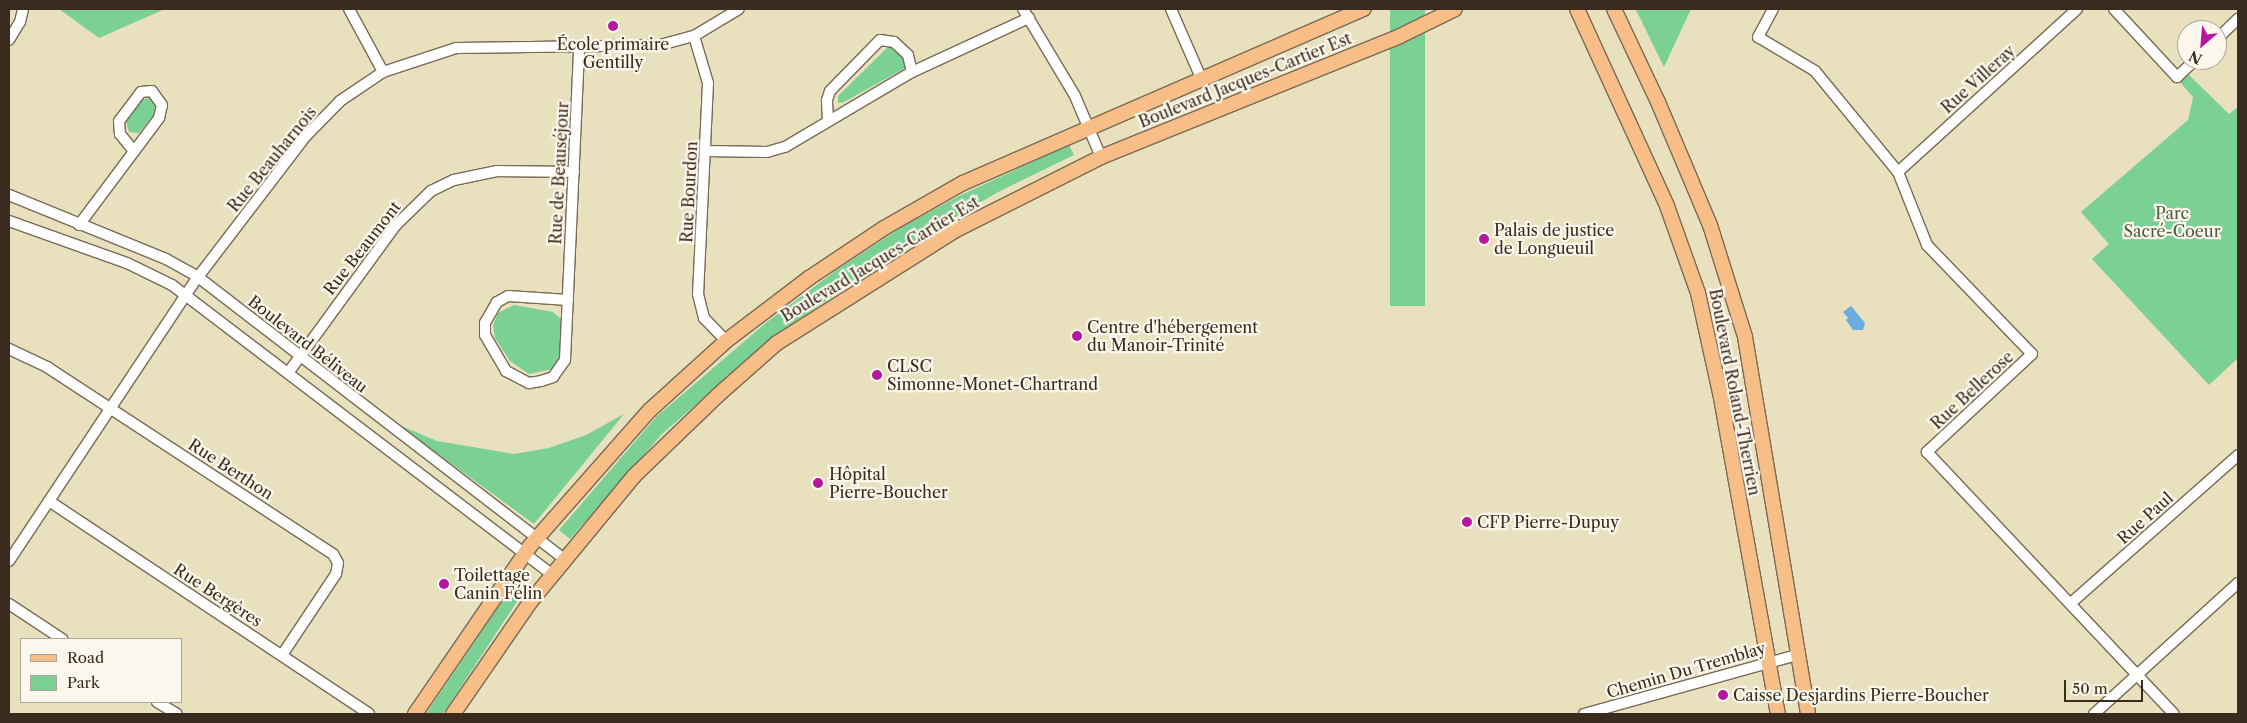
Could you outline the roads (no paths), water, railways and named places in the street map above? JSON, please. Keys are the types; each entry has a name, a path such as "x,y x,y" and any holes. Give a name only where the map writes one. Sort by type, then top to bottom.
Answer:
{"main road":[{"name":"Boulevard Jacques-Cartier Est","path":"414,714 524,553 650,410 726,341 809,278 884,228 963,183 1087,127 1364,9"},
{"name":"Boulevard Jacques-Cartier Est","path":"453,714 552,574 634,476 717,396 777,343 956,230 1101,157 1400,36 1455,9"},
{"name":"Boulevard Roland-Therrien","path":"1577,9 1667,206 1698,293 1721,398 1778,714"},
{"name":"Boulevard Roland-Therrien","path":"1614,9 1658,102 1710,225 1745,337 1779,530 1797,655 1808,714"}],"street":[{"path":"9,40 20,22 23,9"},
{"path":"349,9 383,72"},
{"name":"Rue Beauharnois","path":"9,561 198,277 305,137 340,101 383,72 456,48 519,45 638,47 694,36 739,9"},
{"path":"1023,9 1075,96 1101,157"},
{"path":"1171,9 1201,78"},
{"name":"Rue Bellerose","path":"1773,9 1758,37 1816,71 1898,172 1927,245 2032,354 1927,452 2174,714"},
{"name":"Rue Villeray","path":"1898,172 2077,9"},
{"path":"2114,9 2177,77 2184,70"},
{"path":"706,150 767,152 785,146 912,72 1029,18"},
{"path":"2227,29 2238,19"},
{"name":"Rue Bourdon","path":"694,36 708,83 698,294 704,318 726,341"},
{"path":"828,121 827,100 830,91 880,40 894,42 908,55 912,72"},
{"name":"Rue de Beauséjour","path":"568,300 508,296 497,302 485,323 485,335 506,371 529,383 553,377 561,370 565,360 568,300 574,172 579,47"},
{"path":"79,225 134,151 162,112 162,105 152,91 141,92 119,121 120,134 134,151"},
{"name":"Rue Beaumont","path":"288,373 396,225 431,191 454,180 497,170 574,172"},
{"name":"Boulevard Béliveau","path":"9,195 166,259 198,277 564,559"},
{"path":"9,220 127,263 172,285 552,574"},
{"name":"Rue Berthon","path":"9,349 47,367 334,554 338,563 336,574 282,655"},
{"name":"Rue Paul","path":"2071,603 2238,455"},
{"name":"Rue Bergères","path":"49,501 369,714"},
{"path":"2094,714 2238,582"},
{"path":"9,604 60,638"},
{"name":"Chemin Du Tremblay","path":"1584,714 1797,655"},
{"path":"160,703 176,714"}],"water":[{"path":"1851,306 1865,323 1863,330 1853,330 1846,320 1848,318 1843,312"}],"place":[{"name":"École primaire Gentilly","path":"613,26"},
{"name":"Palais de justice de Longueuil","path":"1484,239"},
{"name":"Centre d'hébergement du Manoir-Trinité","path":"1077,336"},
{"name":"CLSC Simonne-Monet-Chartrand","path":"877,375"},
{"name":"Hôpital Pierre-Boucher","path":"818,483"},
{"name":"CFP Pierre-Dupuy","path":"1467,522"},
{"name":"Toilettage Canin Félin","path":"444,584"},
{"name":"Caisse Desjardins Pierre-Boucher","path":"1723,695"}],"park label":[{"name":"Parc Sacré-Coeur","path":"2172,222"}]}
